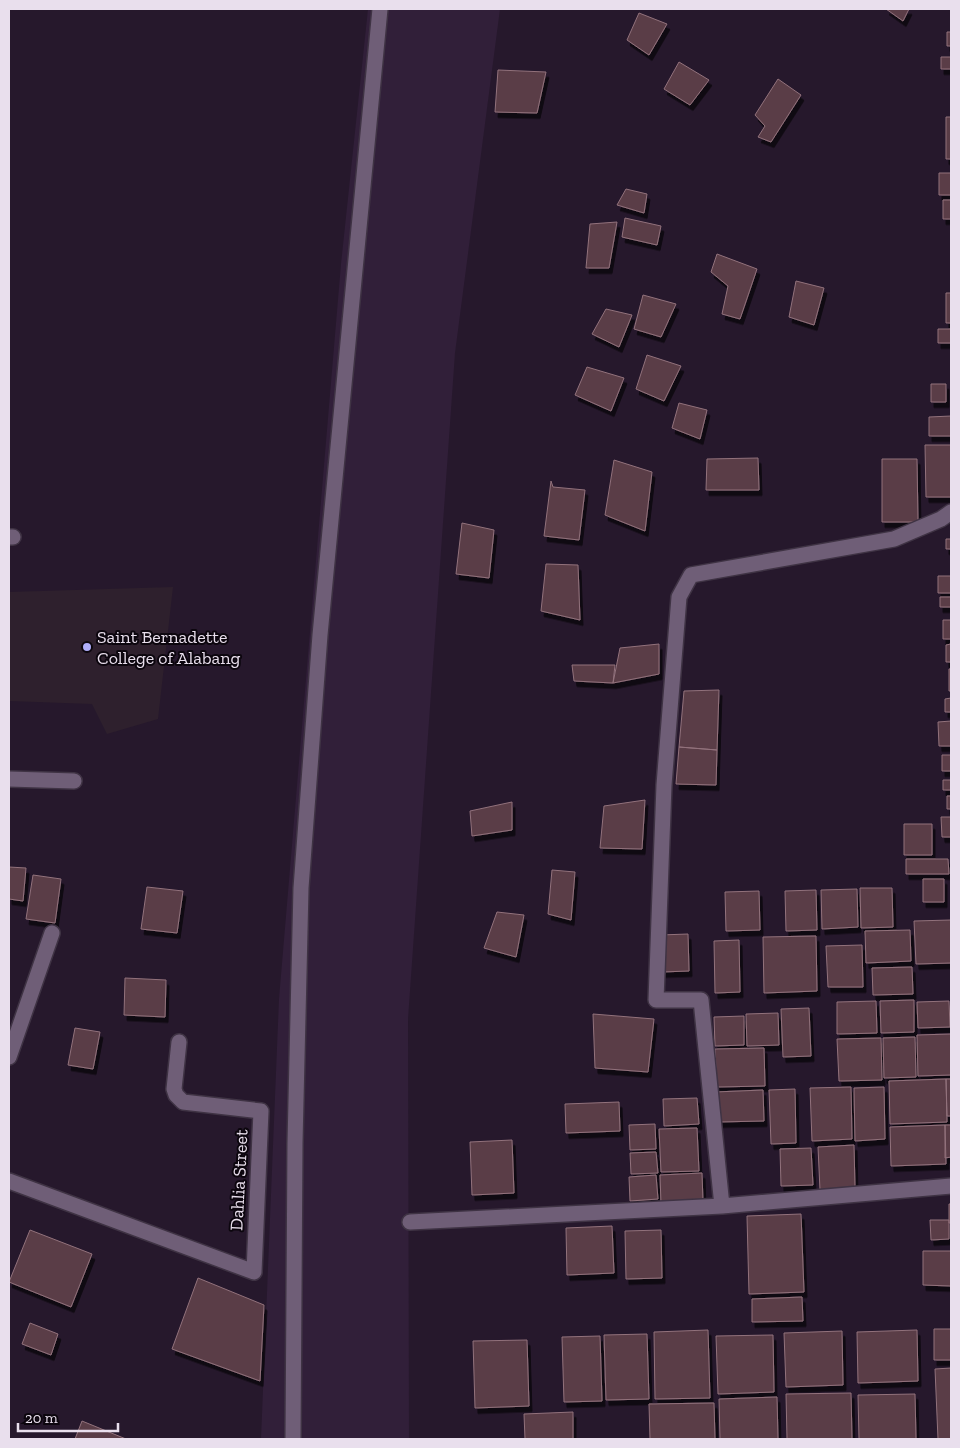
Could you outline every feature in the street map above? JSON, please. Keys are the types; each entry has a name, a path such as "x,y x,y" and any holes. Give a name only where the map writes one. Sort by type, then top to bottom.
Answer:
{"street":[{"path":"293,1439 295,1143 301,888 320,635 380,9"},
{"path":"722,1206 701,1000 656,1000 664,786 679,597 691,575 894,540 941,519 951,512"},
{"path":"9,779 74,780"},
{"path":"9,1057 52,933"},
{"name":"Dahlia Street","path":"9,1181 254,1272 261,1111 183,1102 176,1095 174,1089 179,1042"},
{"path":"410,1222 722,1206 951,1186"}],"shaded area":[{"path":"368,9 500,9 455,353 408,1019 409,1439 261,1439 279,999 341,264"},
{"name":"Saint Bernadette College of Alabang","path":"173,587 158,719 107,734 92,704 9,701 9,592"}],"building":[{"path":"886,9 909,9 903,21"},
{"path":"639,13 667,24 649,55 627,40"},
{"path":"947,32 951,32 951,46 947,46"},
{"path":"941,57 951,57 951,69 941,69"},
{"path":"679,62 709,80 690,105 664,89"},
{"path":"498,70 546,72 537,113 495,112"},
{"path":"778,79 801,95 771,142 758,137 765,126 755,115"},
{"path":"946,117 951,117 951,159 946,159"},
{"path":"939,173 951,173 951,195 939,195"},
{"path":"626,189 647,194 644,213 617,205"},
{"path":"943,200 951,200 951,219 943,219"},
{"path":"625,218 661,226 657,245 622,237"},
{"path":"617,222 609,268 586,268 590,224"},
{"path":"717,254 757,269 740,319 722,314 728,286 711,272"},
{"path":"796,281 824,288 814,325 789,317"},
{"path":"946,293 951,293 951,323 946,323"},
{"path":"643,295 676,304 661,337 634,329"},
{"path":"606,309 632,315 619,347 592,334"},
{"path":"938,329 951,329 951,343 938,343"},
{"path":"647,355 681,366 664,401 636,389"},
{"path":"587,367 624,378 611,411 575,395"},
{"path":"931,384 946,384 946,402 931,402"},
{"path":"679,403 707,410 700,439 672,428"},
{"path":"951,416 951,436 929,436 929,417"},
{"path":"925,445 951,445 951,497 926,497"},
{"path":"758,458 759,490 706,490 707,459"},
{"path":"882,459 917,459 918,522 882,522"},
{"path":"614,460 652,472 645,531 605,515"},
{"path":"551,481 553,487 585,490 579,540 544,536"},
{"path":"462,523 494,530 489,578 456,574"},
{"path":"946,539 951,539 951,549 946,549"},
{"path":"546,564 578,565 580,620 541,611"},
{"path":"938,576 951,576 951,593 938,593"},
{"path":"940,597 951,597 951,607 940,607"},
{"path":"943,620 951,620 951,639 943,639"},
{"path":"659,644 659,674 613,683 620,648"},
{"path":"951,644 951,662 946,662 946,645"},
{"path":"572,665 615,665 613,683 574,681"},
{"path":"949,669 951,669 951,691 949,691"},
{"path":"719,690 717,750 679,747 684,691"},
{"path":"951,698 951,712 945,712 945,699"},
{"path":"951,721 951,746 939,746 938,722"},
{"path":"679,747 717,750 716,785 676,784"},
{"path":"942,755 951,755 951,771 942,771"},
{"path":"943,780 951,780 951,790 943,790"},
{"path":"947,796 951,796 951,809 947,809"},
{"path":"645,800 642,849 600,848 604,806"},
{"path":"512,802 512,830 472,836 470,811"},
{"path":"941,817 951,817 951,837 942,837"},
{"path":"904,824 932,824 932,855 904,855"},
{"path":"906,859 948,859 949,874 906,874"},
{"path":"9,867 26,868 23,901 9,899"},
{"path":"552,870 575,872 571,920 548,914"},
{"path":"33,875 61,879 55,923 26,919"},
{"path":"923,879 944,879 944,902 923,902"},
{"path":"147,887 183,891 177,933 141,929"},
{"path":"860,888 892,888 893,927 861,928"},
{"path":"857,889 858,927 822,929 821,890"},
{"path":"816,890 817,930 786,931 785,891"},
{"path":"759,891 760,930 726,931 725,892"},
{"path":"497,912 524,915 516,957 484,948"},
{"path":"951,920 951,963 916,964 914,921"},
{"path":"910,930 911,961 866,963 865,931"},
{"path":"688,934 689,971 661,972 660,935"},
{"path":"816,936 817,991 764,993 763,937"},
{"path":"739,940 740,992 715,993 714,941"},
{"path":"862,945 863,987 828,987 826,946"},
{"path":"912,967 913,994 873,995 872,968"},
{"path":"125,978 166,980 165,1017 124,1015"},
{"path":"914,1000 914,1032 881,1033 880,1001"},
{"path":"876,1001 877,1033 837,1034 837,1002"},
{"path":"949,1001 950,1027 918,1028 917,1002"},
{"path":"809,1008 811,1056 783,1057 781,1009"},
{"path":"778,1013 779,1045 747,1046 746,1014"},
{"path":"593,1014 654,1019 648,1072 595,1068"},
{"path":"744,1016 744,1045 715,1046 714,1017"},
{"path":"75,1028 100,1032 93,1069 68,1065"},
{"path":"951,1034 951,1075 918,1076 917,1035"},
{"path":"915,1037 916,1077 884,1078 883,1038"},
{"path":"881,1038 882,1080 839,1081 837,1039"},
{"path":"764,1048 765,1086 717,1087 715,1049"},
{"path":"946,1079 947,1122 890,1124 889,1081"},
{"path":"946,1079 951,1079 951,1116 947,1116"},
{"path":"851,1087 852,1139 812,1141 810,1088"},
{"path":"884,1087 885,1139 855,1141 854,1088"},
{"path":"795,1089 796,1143 771,1144 769,1090"},
{"path":"763,1090 764,1121 717,1122 715,1092"},
{"path":"697,1098 699,1124 664,1126 663,1099"},
{"path":"619,1102 620,1131 566,1133 565,1104"},
{"path":"655,1124 656,1149 630,1150 629,1125"},
{"path":"945,1125 946,1164 891,1166 890,1127"},
{"path":"945,1125 951,1125 951,1157 945,1158"},
{"path":"697,1128 699,1171 661,1172 659,1129"},
{"path":"512,1140 514,1193 472,1195 470,1142"},
{"path":"854,1145 855,1188 820,1190 818,1147"},
{"path":"811,1148 813,1185 781,1186 780,1149"},
{"path":"656,1152 658,1173 631,1174 630,1153"},
{"path":"702,1173 703,1202 661,1204 660,1175"},
{"path":"656,1175 658,1199 630,1201 629,1177"},
{"path":"949,1204 951,1204 951,1223 949,1223"},
{"path":"801,1214 804,1292 749,1294 747,1216"},
{"path":"930,1220 949,1220 949,1239 931,1240"},
{"path":"612,1226 614,1273 567,1275 566,1228"},
{"path":"30,1230 92,1254 71,1307 9,1282"},
{"path":"661,1230 662,1278 626,1279 625,1231"},
{"path":"923,1251 951,1251 951,1286 923,1285"},
{"path":"198,1278 264,1305 260,1381 172,1349"},
{"path":"802,1297 803,1321 752,1322 752,1299"},
{"path":"30,1323 58,1334 51,1355 22,1344"},
{"path":"934,1329 951,1329 951,1360 934,1360"},
{"path":"708,1330 710,1398 655,1399 654,1332"},
{"path":"917,1330 918,1381 858,1383 857,1332"},
{"path":"842,1331 843,1385 786,1387 784,1333"},
{"path":"647,1334 649,1399 606,1400 604,1335"},
{"path":"773,1335 774,1392 718,1394 716,1336"},
{"path":"600,1336 602,1401 564,1402 562,1337"},
{"path":"527,1340 529,1406 475,1408 473,1341"},
{"path":"951,1368 951,1439 938,1439 935,1369"},
{"path":"851,1393 852,1439 787,1439 786,1394"},
{"path":"915,1394 916,1439 859,1439 858,1395"},
{"path":"777,1397 778,1439 720,1439 719,1399"},
{"path":"714,1403 715,1439 650,1439 649,1404"},
{"path":"573,1412 573,1439 525,1439 524,1414"},
{"path":"82,1421 126,1439 75,1439"}],"place":[{"name":"Saint Bernadette College of Alabang","path":"87,647"}]}
